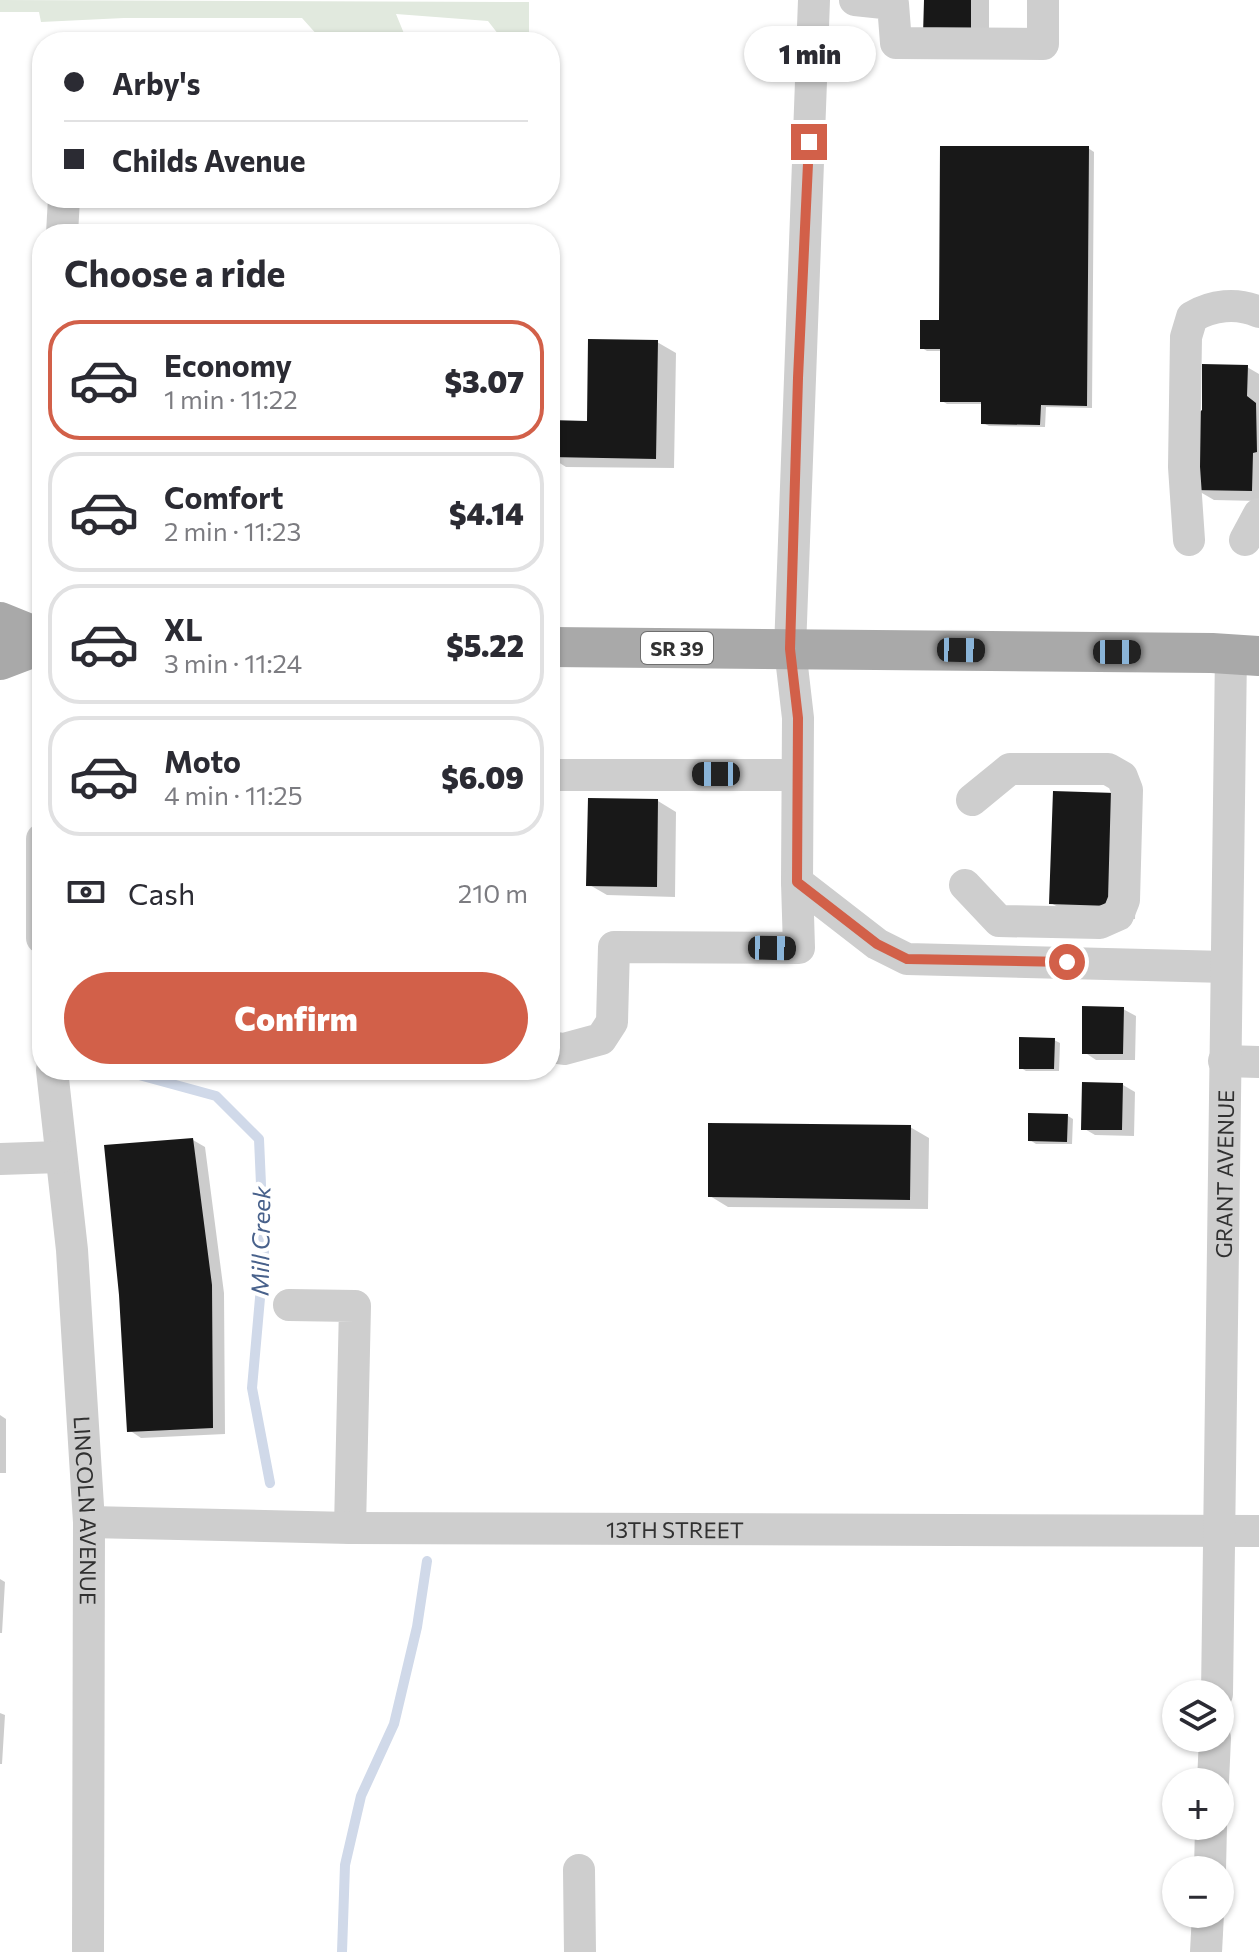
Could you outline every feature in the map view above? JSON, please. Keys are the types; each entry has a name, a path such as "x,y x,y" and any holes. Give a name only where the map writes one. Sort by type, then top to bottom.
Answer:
{"main road":[{"path":"0,622 32,637"},
{"path":"0,660 32,646"},
{"name":"SR 39","path":"560,647 1250,653"}],"street":[{"path":"560,1048 601,1039 612,1022 614,947 799,948 798,718 790,649 814,0"},
{"path":"855,0 893,2 896,43 1043,44 1043,0"},
{"path":"1189,540 1184,467 1186,337 1192,317 1209,307 1247,307 1259,312"},
{"name":"GRANT AVENUE","path":"1217,1680 1226,967 1250,653"},
{"path":"965,885 999,921 1100,923 1118,915 1124,900 1127,790 1122,777 1108,769 1010,769 972,800"},
{"path":"560,775 796,775"},
{"path":"797,882 877,944 907,959 1226,967"},
{"path":"1224,1061 1259,1062"},
{"name":"LINCOLN AVENUE","path":"53,1080 72,1250 89,1522 88,1952"},
{"path":"0,1159 60,1157"},
{"path":"289,1305 355,1306 350,1528"},
{"name":"13TH STREET","path":"89,1522 350,1528 1259,1531"},
{"path":"579,1870 580,1952"},
{"path":"1206,1952 1207,1928"}],"shaded area":[{"path":"0,0 529,2 529,32 497,32 488,21 396,14 403,32 315,32 302,18 124,18 41,22 39,12 0,12"}],"building":[{"path":"924,0 971,0 971,35 923,35"},
{"path":"940,146 1089,146 1087,406 1041,405 1040,425 981,424 981,402 940,402 940,349 920,349 920,320 939,320"},
{"path":"588,339 658,340 656,459 560,457 560,420 587,421"},
{"path":"1202,364 1248,365 1247,396 1256,403 1257,452 1253,453 1252,491 1193,490 1195,416 1202,410"},
{"path":"1053,791 1115,793 1111,906 1049,904"},
{"path":"588,798 658,799 657,887 586,886"},
{"path":"1082,1006 1124,1007 1123,1054 1082,1054"},
{"path":"1019,1037 1055,1038 1054,1069 1019,1069"},
{"path":"1082,1082 1123,1083 1122,1130 1081,1130"},
{"path":"1028,1113 1068,1114 1067,1142 1028,1141"},
{"path":"708,1123 911,1125 910,1200 708,1197"},
{"path":"193,1138 212,1285 213,1428 127,1432 119,1295 104,1145"}],"waterway":[{"name":"Mill Creek","path":"157,1080 216,1096 259,1139 264,1253 252,1388 270,1483"},
{"name":"Mill Creek","path":"342,1952 345,1865 361,1796 394,1724 417,1627 427,1561"}],"route":[{"path":"809,142 790,649 798,718 797,882 877,944 907,959 1067,962"}]}
